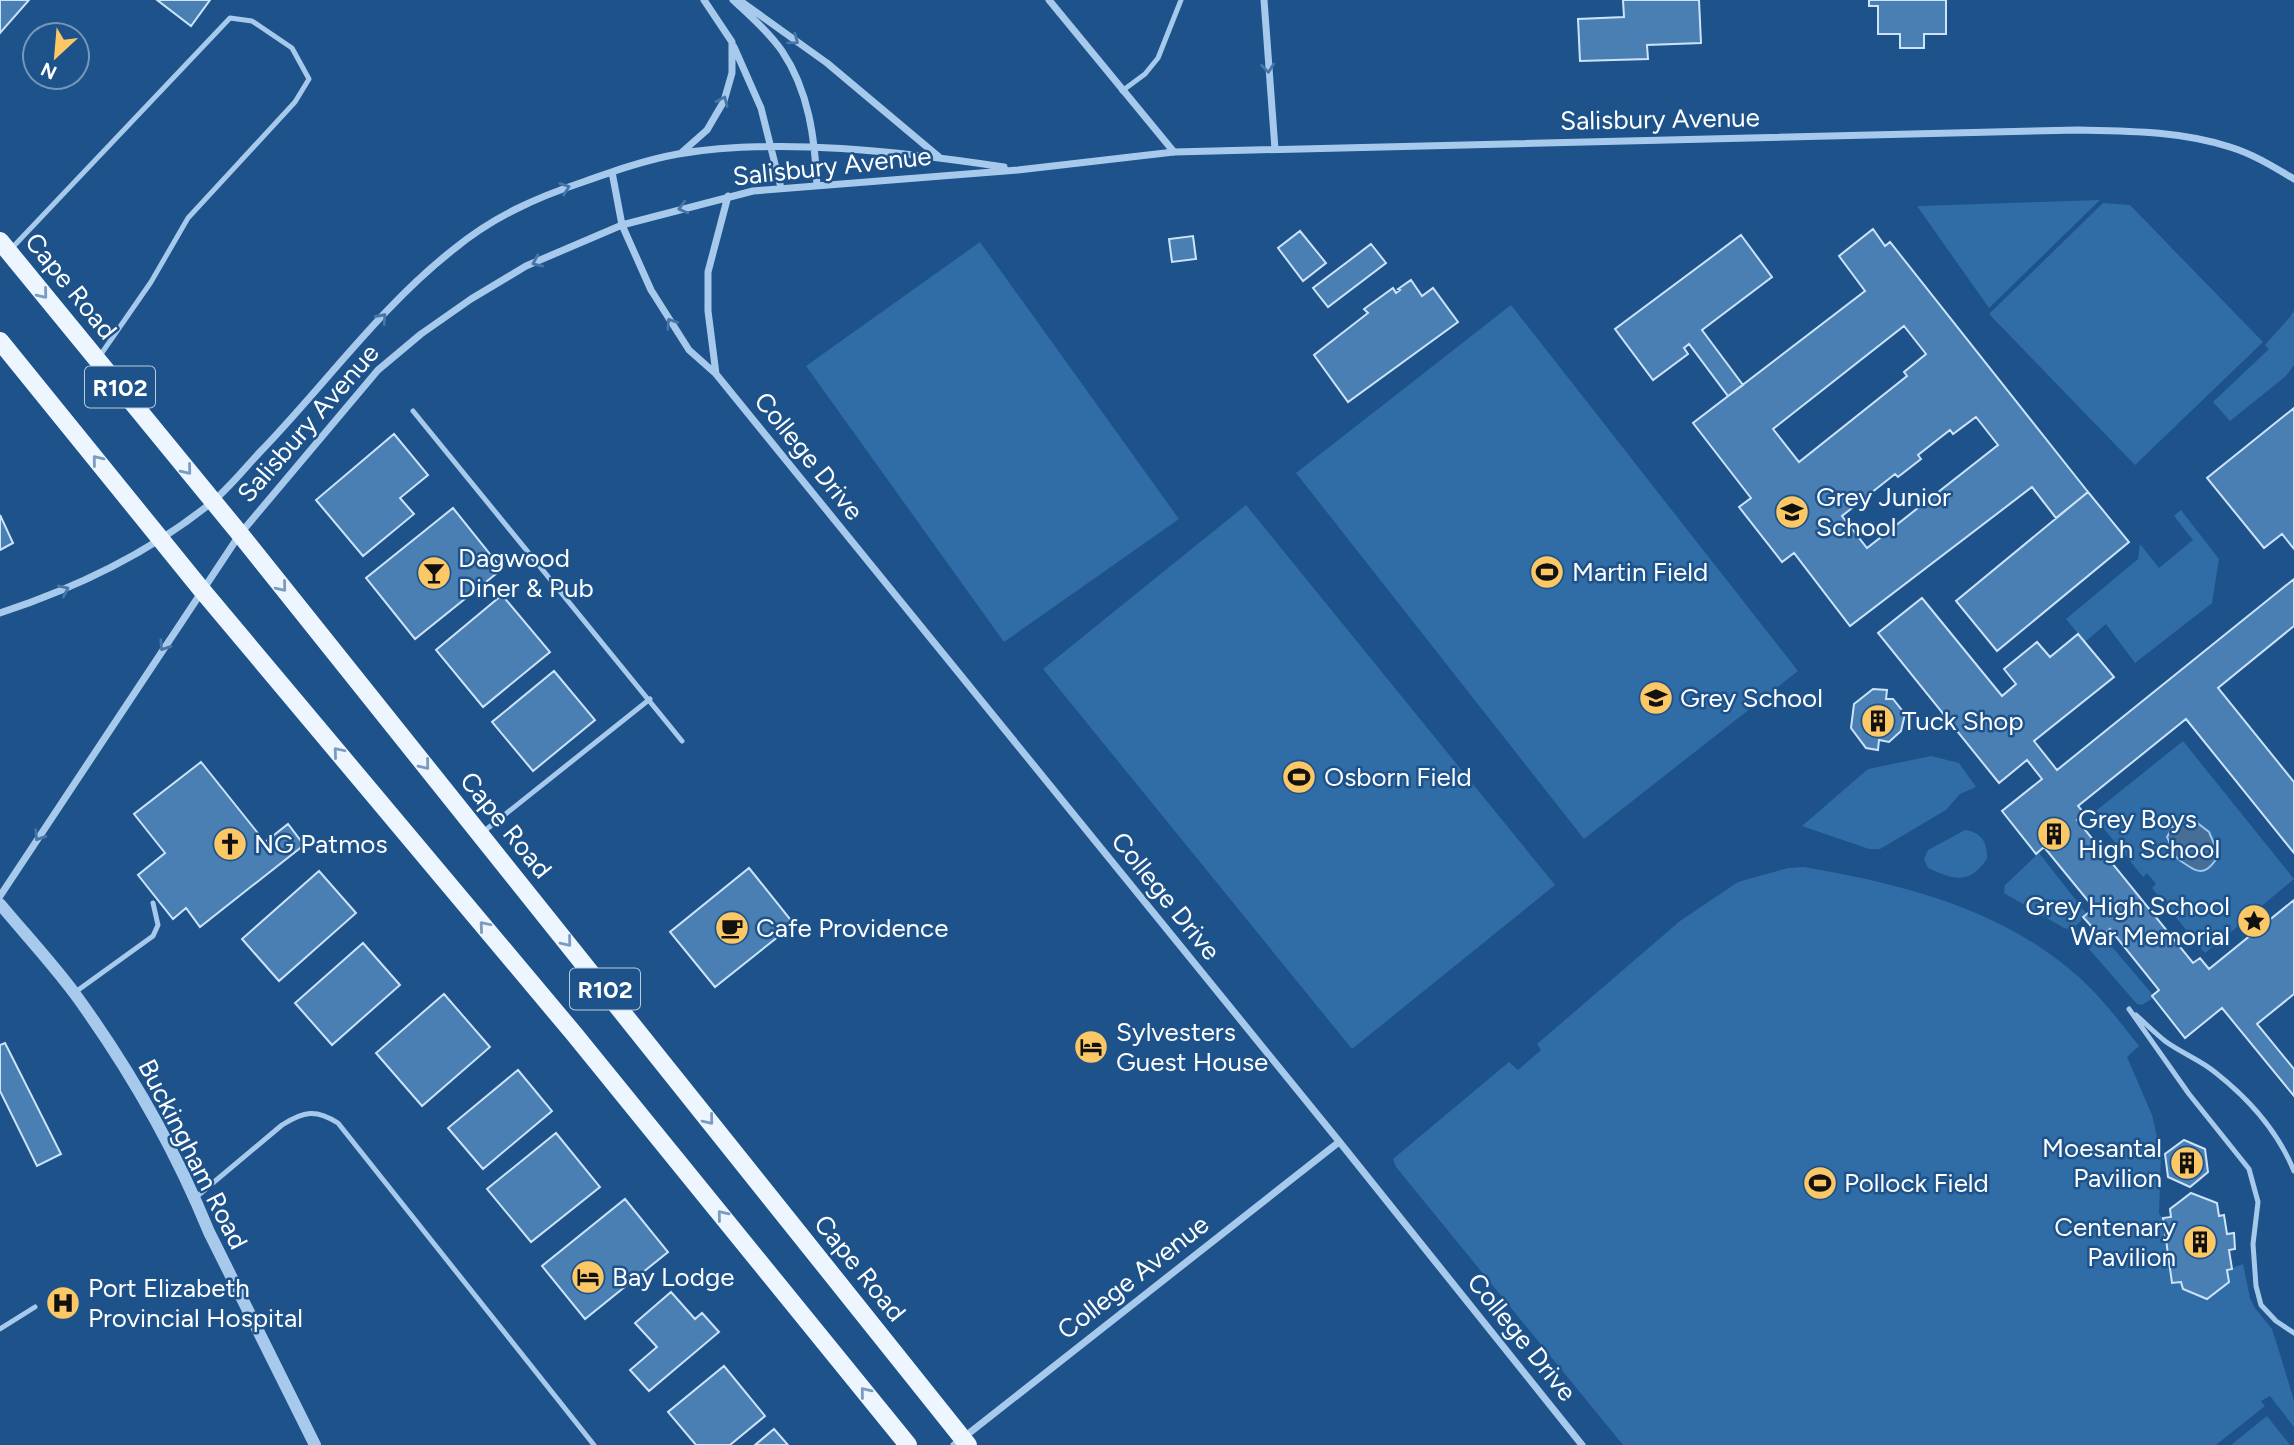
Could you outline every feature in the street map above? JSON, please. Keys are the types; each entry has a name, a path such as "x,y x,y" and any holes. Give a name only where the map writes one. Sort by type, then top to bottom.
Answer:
{"main road":[{"name":"Cape Road","path":"4,246 240,534 480,834 961,1443"},
{"name":"R102","path":"0,341 201,589 566,1024 908,1445"}],"street":[{"path":"704,0 732,43 761,108 773,147 781,188"},
{"path":"733,0 764,29 782,51 796,77 809,112 816,148 817,186"},
{"path":"739,0 827,63 939,157"},
{"path":"1049,0 1174,152"},
{"path":"1264,0 1275,149"},
{"path":"681,153 707,130 724,101 732,73 732,43"},
{"name":"Salisbury Avenue","path":"0,896 201,589 240,534 378,370 421,334 471,299 526,266 622,225 728,196 781,188 1018,170 1174,152 1275,149 2078,130 2154,131 2196,138 2232,148 2294,179"},
{"name":"Salisbury Avenue","path":"0,613 87,580 162,538 213,501 394,305 453,249 496,218 531,201 656,158 731,148 816,148 939,157 1018,170"},
{"name":"College Drive","path":"612,172 622,225 651,290 689,350 716,374 1582,1445"},
{"path":"716,374 708,311 708,272 728,196"},
{"name":"Buckingham Road","path":"0,904 74,993 111,1046 195,1198 209,1232 315,1445"},
{"name":"College Avenue","path":"961,1443 1339,1142"}],"lane":[{"path":"1122,91 1145,74 1158,58 1181,0"},
{"path":"4,246 230,18 251,21 292,48 309,79 295,102 188,218 151,282 97,359"},
{"path":"413,411 682,741"},
{"path":"480,834 650,699"},
{"path":"74,993 153,936 158,925 153,903"},
{"path":"2294,1171 2278,1138 2254,1108 2218,1073 2167,1042 2129,1009 2189,1094 2249,1169 2258,1202 2253,1244 2256,1286 2261,1305 2276,1321 2294,1333"},
{"path":"195,1198 297,1115 326,1115 338,1123 594,1445"},
{"path":"0,1329 34,1307"}],"shaded area":[{"path":"2099,200 1989,308 1917,206"},
{"path":"2103,203 2130,205 2263,342 2135,465 1989,314"},
{"path":"980,242 1179,519 1004,642 806,366"},
{"name":"Martin Field","path":"1511,305 1798,671 1584,839 1296,473"},
{"path":"2294,310 2294,365 2286,376 2230,421 2213,402 2269,349 2265,345"},
{"name":"Osborn Field","path":"1246,505 1555,885 1352,1049 1043,669"},
{"path":"2181,510 2219,559 2212,603 2135,663 2106,624 2085,642 2066,619 2138,559 2140,544 2159,568 2193,540 2174,516"},
{"path":"2183,741 2294,879 2252,914 2250,912 2245,915 2247,919 2205,953 2152,888 2156,884 2147,873 2143,877 2092,814"},
{"path":"1931,756 1959,763 1976,787 1960,794 1946,810 1880,849 1869,849 1802,826 1868,769"},
{"path":"2191,818 2209,832 2219,855 2210,866 2199,871 2176,858 2167,837 2175,823"},
{"path":"1965,830 1976,833 1985,844 1987,859 1980,867 1974,873 1961,878 1928,868 1924,859 1928,850"},
{"path":"2039,853 2086,913 2072,928 2064,928 2004,893 2005,885"},
{"name":"Pollock Field","path":"1804,867 1908,890 1975,913 2038,946 2067,967 2105,1004 2139,1046 2127,1057 2152,1115 2161,1154 2159,1214 2163,1218 2172,1283 2181,1282 2183,1289 2207,1299 2229,1282 2227,1270 2243,1264 2250,1298 2272,1329 2279,1351 2294,1401 2294,1427 2270,1396 2261,1401 2265,1406 2216,1445 1623,1445 1396,1167 1393,1159 1509,1062 1518,1070 1541,1050 1537,1044 1680,921 1738,882 1788,868"},
{"path":"2099,935 2102,935 2153,998 2142,1005 2137,1004 2089,949"},
{"path":"2267,1416 2290,1445 2231,1445"}],"building":[{"path":"0,0 29,0 0,33"},
{"path":"157,0 210,0 191,26"},
{"path":"1623,0 1699,0 1701,43 1647,45 1648,59 1580,61 1578,19 1624,17"},
{"path":"1869,0 1946,0 1946,34 1924,34 1924,48 1900,48 1900,34 1878,34 1878,6 1869,6"},
{"path":"1873,229 1885,246 1890,242 2088,492 2056,518 2032,487 1850,626 1794,553 1782,562 1739,507 1751,498 1693,423 1865,291 1839,256","holes":["1904,326 1926,354 1904,372 1907,376 1799,462 1773,429","1976,417 1998,445 1867,548 1842,516 1895,474 1898,477 1921,459 1918,455 1950,430 1953,434"]},
{"path":"1300,231 1326,263 1303,281 1278,248"},
{"path":"1741,235 1772,277 1702,330 1743,385 1728,396 1689,344 1684,348 1688,354 1653,380 1615,329"},
{"path":"1193,236 1196,259 1172,262 1169,239"},
{"path":"1371,244 1386,263 1328,307 1313,288"},
{"path":"1411,280 1422,296 1433,288 1458,322 1348,402 1314,355 1368,313 1364,309 1393,288 1396,293"},
{"path":"2294,408 2294,549 2282,534 2264,548 2207,478"},
{"path":"394,434 428,475 400,498 414,514 363,556 316,500"},
{"path":"2088,492 2129,542 1997,651 1956,601"},
{"name":"Dagwood Diner & Pub","path":"453,508 502,569 415,639 366,578"},
{"path":"0,515 13,543 0,550"},
{"name":"Grey Boys High School","path":"2294,579 2294,626 2218,688 2294,782 2294,853 2186,719 2078,806 2085,814 2077,820 2193,963 2200,958 2209,969 2294,900 2294,994 2257,1024 2294,1069 2294,1096 2222,1008 2185,1038 2152,996 2159,990 2110,929 2101,937 2083,917 2094,908 2044,847 2036,854 2002,811 2042,779 2027,760 1999,783 1878,633 1922,598 2002,696 2016,684 2004,669 2037,642 2050,657 2078,634 2114,677 2034,741 2057,770"},
{"path":"502,595 550,652 483,707 436,650"},
{"path":"554,671 595,720 533,771 492,722"},
{"name":"Tuck Shop","path":"1873,689 1887,690 1886,699 1893,699 1905,714 1901,731 1889,742 1879,740 1878,750 1866,748 1851,728 1854,704"},
{"name":"NG Patmos","path":"201,762 265,842 288,824 304,845 200,927 186,908 173,919 138,875 165,853 134,814"},
{"name":"Cafe Providence","path":"749,868 794,924 715,987 670,932"},
{"path":"319,871 356,913 279,981 242,939"},
{"path":"363,943 400,985 332,1045 295,1003"},
{"path":"444,994 490,1047 422,1106 376,1053"},
{"path":"5,1043 61,1154 37,1166 0,1091 0,1045"},
{"path":"518,1070 552,1111 483,1169 448,1128"},
{"path":"556,1133 600,1187 531,1242 487,1189"},
{"name":"Moesantal Pavilion","path":"2184,1140 2205,1149 2208,1172 2190,1187 2168,1177 2165,1154"},
{"name":"Centenary Pavilion","path":"2191,1193 2217,1203 2219,1216 2224,1215 2227,1234 2234,1233 2235,1249 2229,1250 2232,1269 2227,1270 2229,1282 2207,1299 2183,1289 2181,1282 2172,1283 2163,1218 2171,1217 2170,1209"},
{"path":"625,1199 668,1252 585,1319 542,1266"},
{"path":"671,1292 695,1319 702,1313 719,1332 649,1391 630,1370 657,1347 635,1323"},
{"path":"724,1366 765,1416 730,1445 696,1445 668,1412"},
{"path":"774,1429 788,1445 755,1445"}],"place":[{"name":"Grey Junior School","path":"1792,512"},
{"name":"Martin Field","path":"1547,572"},
{"name":"Dagwood Diner & Pub","path":"434,573"},
{"name":"Grey School","path":"1656,698"},
{"name":"Tuck Shop","path":"1878,721"},
{"name":"Osborn Field","path":"1299,777"},
{"name":"Grey Boys High School","path":"2054,834"},
{"name":"NG Patmos","path":"230,844"},
{"name":"Grey High School War Memorial","path":"2254,921"},
{"name":"Cafe Providence","path":"732,928"},
{"name":"Sylvesters Guest House","path":"1091,1047"},
{"name":"Moesantal Pavilion","path":"2187,1163"},
{"name":"Pollock Field","path":"1820,1183"},
{"name":"Centenary Pavilion","path":"2200,1242"},
{"name":"Bay Lodge","path":"588,1277"},
{"name":"Port Elizabeth Provincial Hospital","path":"63,1303"}]}
